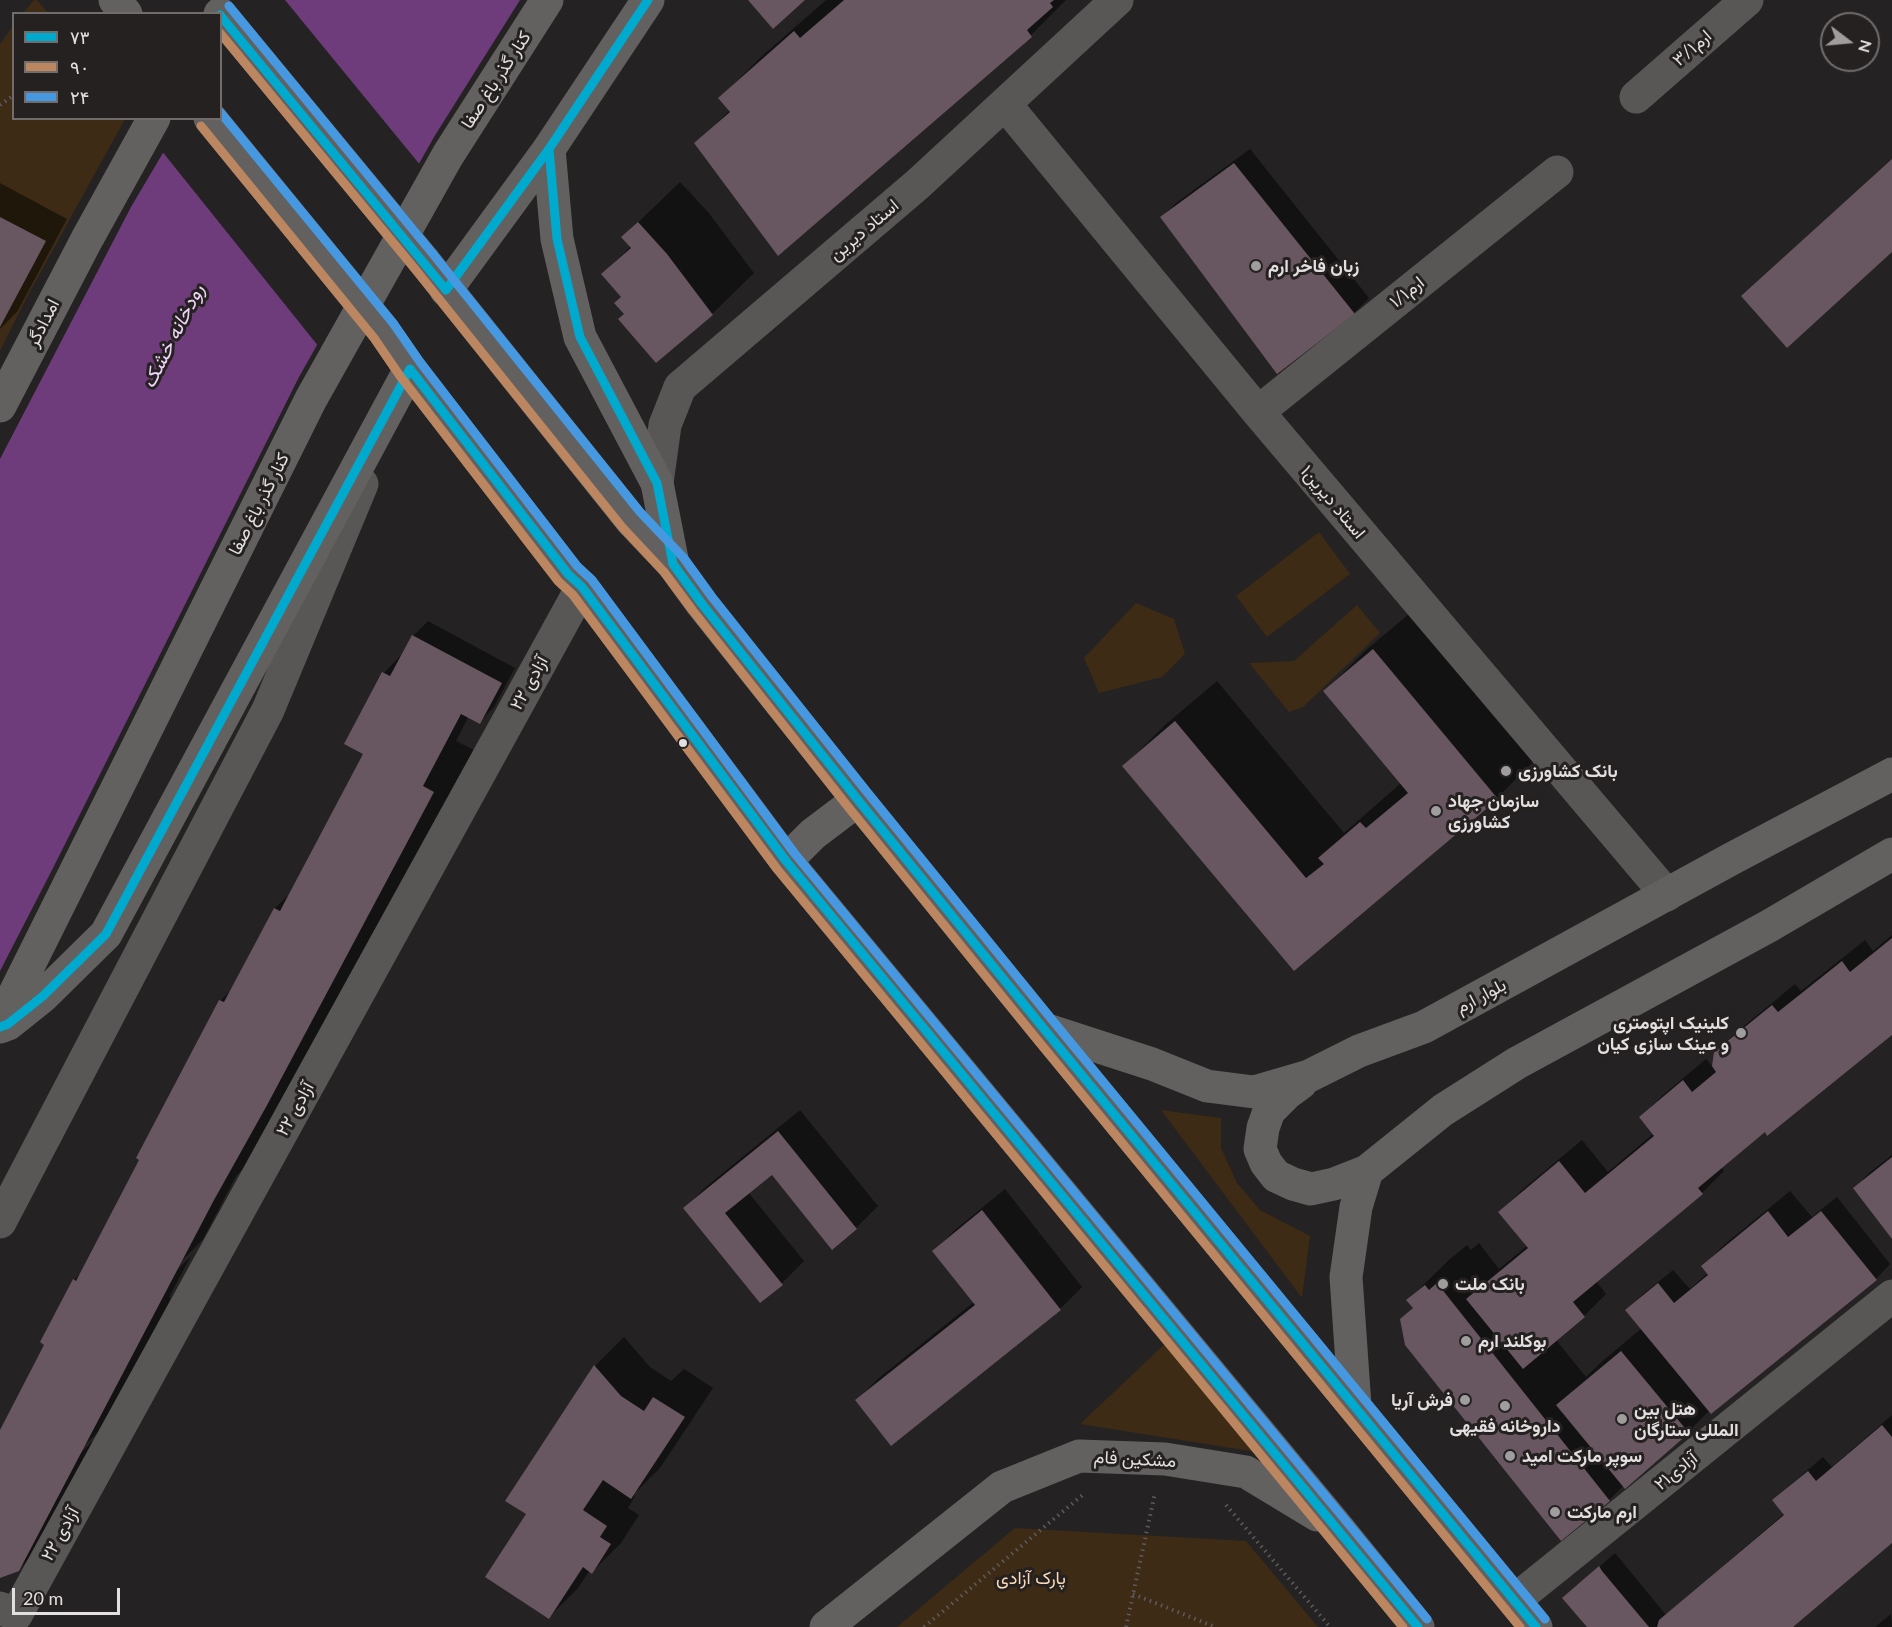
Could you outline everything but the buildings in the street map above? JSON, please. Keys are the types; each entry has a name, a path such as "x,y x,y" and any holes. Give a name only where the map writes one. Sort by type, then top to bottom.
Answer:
{"main road":[{"path":"115,0 124,12"},
{"path":"209,0 218,12"},
{"name":"کنار گذر باغ صفا","path":"0,1025 311,399 448,155 547,0"},
{"path":"446,290 549,148 648,0"},
{"path":"222,16 424,261 631,520 673,564 702,604 858,800 1536,1627"},
{"name":"امدادگر","path":"0,406 87,239 153,120"},
{"path":"212,120 384,331 410,369 568,574 582,587 786,861 1418,1627"},
{"path":"549,148 557,239 580,337 657,483 673,564"},
{"path":"0,1025 8,1024 43,996 106,934 410,369"},
{"name":"بلوار ارم","path":"1044,1029 1152,1064 1207,1086 1254,1092 1309,1076 1359,1052 1424,1027 1892,774"},
{"path":"786,861 813,834 858,800"},
{"path":"1309,1076 1269,1111 1263,1128 1260,1149 1266,1163 1276,1176 1293,1185 1311,1189 1334,1184 1367,1172 1443,1110 1516,1063 1768,926 1892,854"},
{"path":"1355,1406 1346,1277 1356,1207 1367,1172"},
{"name":"مشکین فام","path":"826,1627 1002,1487 1078,1456 1166,1459 1246,1472 1338,1528"}],"street":[{"name":"استاد دیرین","path":"657,483 665,425 680,387 918,184 1118,0"},
{"name":"۳/۱ارم","path":"1636,97 1747,0"},
{"name":"استاد دیرین۱","path":"1005,104 1258,412 1667,895"},
{"name":"۱/۱ارم","path":"1258,412 1557,172"},
{"path":"0,1222 267,710 410,369"},
{"name":"آزادی ۲۲","path":"0,1608 16,1615 582,587"},
{"name":"آزادی۲۱","path":"1515,1600 1892,1296"}],"path":[{"path":"924,1627 1088,1490"},
{"path":"1126,1627 1155,1490"},
{"path":"1222,1500 1330,1627"},
{"path":"1133,1594 1215,1627"}],"green space":[{"path":"34,0 37,0 47,12 24,12"},
{"path":"12,27 12,120 124,120 27,297 0,351 0,44"},
{"path":"1319,532 1350,574 1267,637 1236,596"},
{"path":"1136,603 1174,619 1185,654 1162,677 1099,693 1084,658"},
{"path":"1357,605 1380,633 1303,707 1289,712 1249,663 1294,661"},
{"path":"1161,1110 1221,1118 1221,1148 1237,1183 1260,1210 1310,1236 1302,1298"},
{"path":"1168,1341 1269,1454 1080,1424"},
{"name":"پارک آزادی","path":"1015,1528 1246,1541 1318,1627 897,1627"}],"water":[{"name":"رودخانه خشک","path":"253,0 520,0 434,137 299,377 0,971 0,459 131,207 182,120 222,120 222,111"}],"pier":[{"path":"250,0 285,0 421,166 319,347 161,150 179,120 222,120 222,47"}],"transit line":[{"name":"۷۳","path":"222,17 446,290 549,149 648,0"},
{"name":"۲۴","path":"229,6 433,254 640,512 683,557 712,597 867,792 1545,1619"},
{"name":"۹۰","path":"222,35 415,269 622,527 664,572 849,808 1520,1627"},
{"name":"۲۴","path":"222,114 393,323 420,362 577,566 592,580 795,854 1427,1619"},
{"name":"۹۰","path":"201,126 374,338 400,376 558,581 573,595 777,869 1403,1627"},
{"name":"۷۳","path":"549,149 557,239 580,337 657,483 673,564 702,604 858,800 1536,1627"},
{"name":"۷۳","path":"0,1027 8,1024 43,996 106,934 410,369 568,574 582,587 786,861 1418,1627"}],"place":[{"name":"زبان فاخر ارم","path":"1256,266"},
{"name":"بانک کشاورزی","path":"1506,771"},
{"name":"سازمان جهاد کشاورزی","path":"1436,811"},
{"name":"کلینیک اپتومتری و عینک سازی کیان","path":"1741,1033"},
{"name":"بانک ملت","path":"1443,1284"},
{"name":"بوکلند ارم","path":"1466,1341"},
{"name":"فرش آریا","path":"1465,1400"},
{"name":"داروخانه فقیهی","path":"1505,1406"},
{"name":"هتل بین المللی ستارگان","path":"1622,1419"},
{"name":"سوپر مارکت امید","path":"1510,1456"},
{"name":"ارم مارکت","path":"1555,1512"}]}
